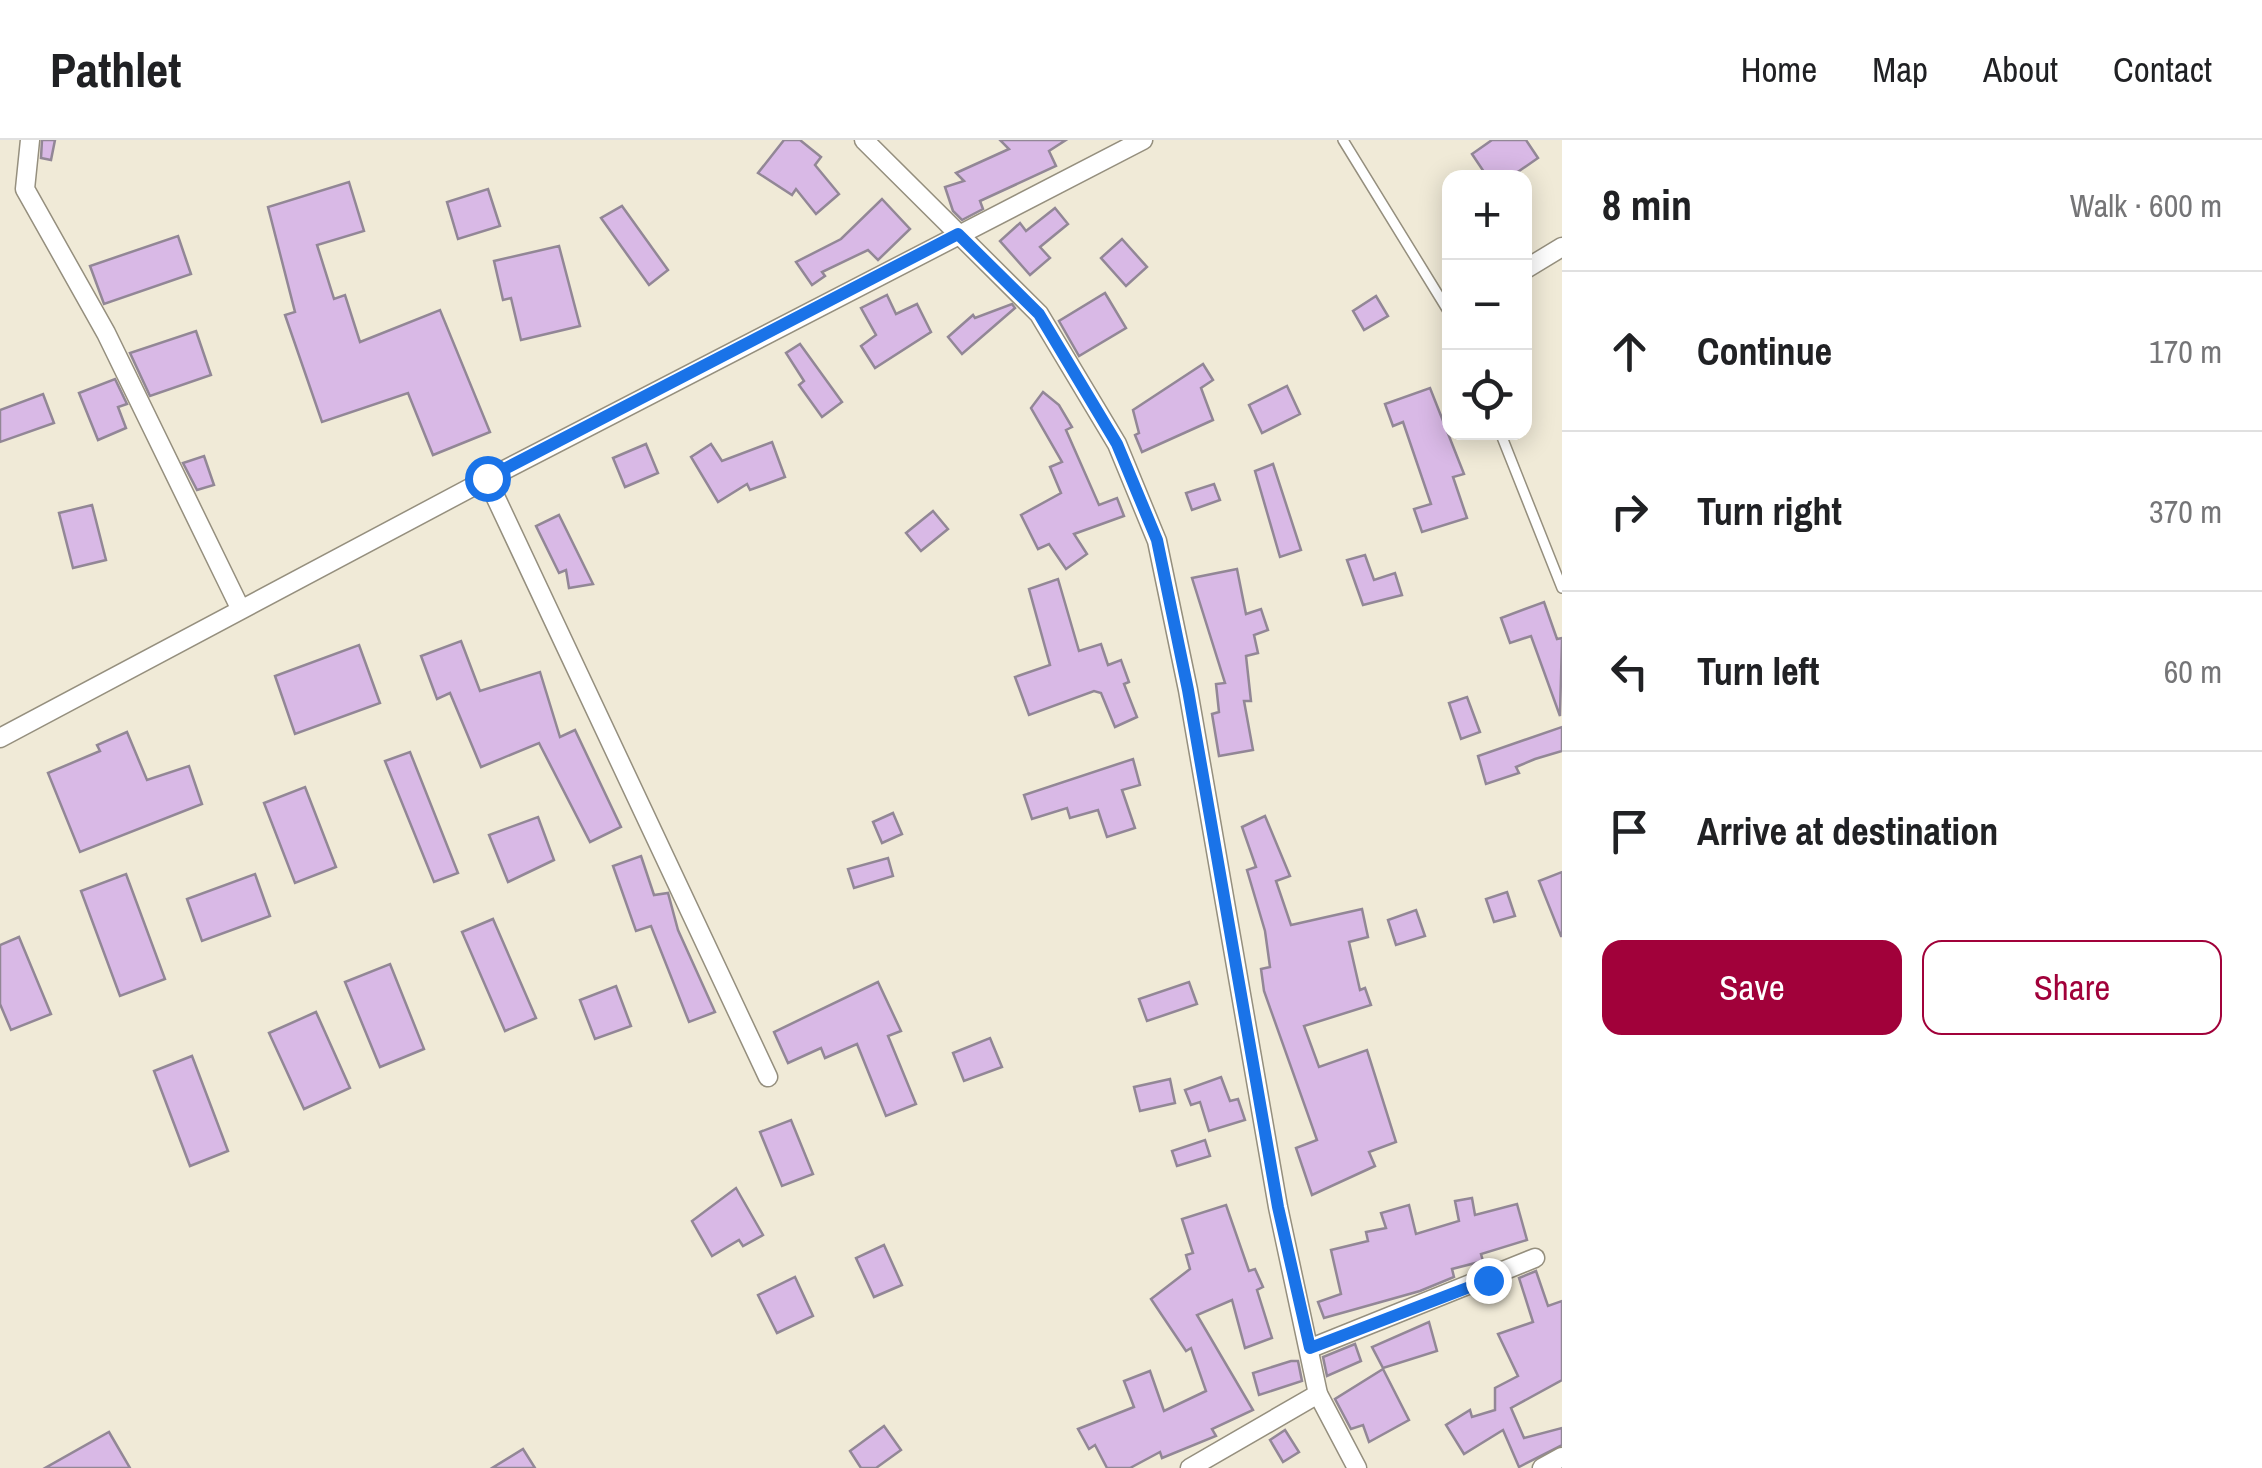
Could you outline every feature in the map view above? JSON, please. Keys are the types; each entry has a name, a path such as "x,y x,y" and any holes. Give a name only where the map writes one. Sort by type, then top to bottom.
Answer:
{"street":[{"path":"30,140 25,189 106,333 240,608"},
{"path":"864,140 1039,314 1117,444 1157,540 1188,690 1278,1207 1318,1394 1358,1468"},
{"path":"0,738 487,478 1143,140"},
{"path":"1532,265 1562,247"},
{"path":"487,478 768,1078"},
{"path":"1310,1348 1535,1258"},
{"path":"1190,1468 1318,1394"},
{"path":"1542,1468 1562,1457"}],"lane":[{"path":"1342,140 1442,301"},
{"path":"1503,440 1562,588"}],"building":[{"path":"42,140 55,140 51,160 41,158"},
{"path":"784,140 800,140 821,157 815,165 839,194 816,214 796,189 792,195 758,173"},
{"path":"1000,140 1066,140 1049,151 1056,166 980,201 983,209 962,220 953,211 945,187 964,181 956,173 1009,149"},
{"path":"1492,140 1526,140 1538,158 1521,170 1483,170 1472,154"},
{"path":"349,182 364,231 317,245 334,299 345,295 360,342 440,310 490,432 433,455 408,393 322,422 285,315 295,312 268,207"},
{"path":"488,189 500,226 458,239 447,202"},
{"path":"882,199 910,229 878,260 868,250 822,272 825,276 812,285 796,262 841,239"},
{"path":"622,206 668,270 649,285 601,218"},
{"path":"1055,208 1068,224 1040,247 1050,258 1030,275 1000,241 1020,223 1026,231"},
{"path":"178,236 191,274 104,304 90,266"},
{"path":"1122,239 1147,267 1126,286 1101,258"},
{"path":"559,246 580,326 521,340 511,298 503,300 494,261"},
{"path":"1105,293 1126,328 1079,356 1059,321"},
{"path":"887,295 896,314 917,304 931,332 875,368 861,346 876,335 861,308"},
{"path":"1376,296 1388,316 1364,330 1353,311"},
{"path":"1012,304 1015,308 962,354 948,337 973,315 975,318"},
{"path":"196,331 211,375 150,396 130,353"},
{"path":"800,344 842,402 822,417 799,385 804,381 786,353"},
{"path":"1203,364 1213,380 1201,388 1213,420 1142,452 1135,435 1139,433 1133,410"},
{"path":"115,379 127,404 118,407 126,428 98,440 79,393"},
{"path":"1287,386 1300,414 1262,433 1249,405"},
{"path":"1430,388 1442,418 1442,440 1451,440 1464,474 1453,477 1467,518 1422,532 1414,509 1431,504 1403,422 1393,426 1385,404"},
{"path":"1043,392 1059,405 1072,427 1066,430 1099,505 1117,498 1124,516 1074,534 1087,554 1066,569 1049,544 1038,549 1021,515 1061,493 1050,467 1062,462 1031,408"},
{"path":"43,394 54,423 0,442 0,410"},
{"path":"772,442 785,477 750,490 747,484 718,502 691,457 711,444 722,461"},
{"path":"646,444 658,473 625,487 613,458"},
{"path":"204,456 214,485 197,490 183,463"},
{"path":"1273,464 1301,550 1280,557 1255,471"},
{"path":"1214,484 1220,500 1192,510 1186,493"},
{"path":"92,505 106,560 73,568 59,513"},
{"path":"933,511 948,529 921,551 906,533"},
{"path":"559,515 593,584 569,588 566,570 559,573 536,526"},
{"path":"1365,555 1374,580 1395,573 1402,595 1363,605 1347,560"},
{"path":"1237,569 1246,614 1261,609 1268,630 1254,635 1258,653 1246,656 1251,701 1244,701 1253,750 1219,756 1212,714 1219,712 1216,684 1225,683 1192,578"},
{"path":"1058,579 1079,651 1101,644 1108,665 1121,660 1129,682 1124,684 1137,717 1115,727 1101,693 1094,691 1029,715 1015,677 1050,665 1029,589"},
{"path":"1544,602 1557,639 1562,638 1560,716 1531,636 1510,643 1501,618"},
{"path":"461,641 480,691 540,672 560,737 575,730 621,827 590,842 539,743 481,767 450,693 437,699 421,656"},
{"path":"359,645 380,703 295,734 275,676"},
{"path":"1467,697 1480,732 1461,739 1449,703"},
{"path":"1562,727 1562,751 1516,767 1519,773 1486,784 1478,756"},
{"path":"127,732 147,780 189,766 202,804 80,852 48,773 100,751 97,745"},
{"path":"410,752 458,873 434,882 385,761"},
{"path":"1133,759 1140,785 1122,790 1135,828 1107,837 1098,810 1070,818 1067,808 1032,819 1024,795"},
{"path":"305,787 336,867 295,883 264,803"},
{"path":"893,813 902,834 882,843 873,822"},
{"path":"1265,816 1290,876 1276,881 1291,925 1362,909 1368,937 1349,942 1360,990 1365,988 1371,1005 1304,1026 1319,1067 1367,1050 1396,1142 1369,1152 1375,1166 1312,1195 1296,1148 1317,1140 1264,991 1261,969 1270,967 1265,931 1247,870 1256,867 1242,827"},
{"path":"538,817 554,860 508,882 489,835"},
{"path":"641,856 654,895 668,893 678,930 715,1012 689,1022 651,926 636,931 613,866"},
{"path":"888,858 893,876 854,888 848,869"},
{"path":"1562,872 1562,936 1561,936 1539,881"},
{"path":"126,874 165,979 120,996 81,891"},
{"path":"255,874 270,916 202,941 187,899"},
{"path":"1507,892 1515,916 1494,922 1486,899"},
{"path":"1416,910 1425,936 1396,945 1388,920"},
{"path":"493,919 536,1018 505,1031 462,932"},
{"path":"19,937 51,1014 11,1030 0,1004 0,945"},
{"path":"390,964 424,1049 380,1067 345,982"},
{"path":"878,982 901,1031 888,1036 916,1104 886,1116 857,1044 825,1058 821,1048 788,1063 774,1032"},
{"path":"1189,982 1197,1004 1147,1021 1139,999"},
{"path":"616,986 631,1026 595,1039 580,1000"},
{"path":"316,1012 350,1088 304,1109 269,1033"},
{"path":"990,1038 1002,1067 964,1081 953,1053"},
{"path":"192,1056 228,1151 190,1166 154,1071"},
{"path":"1221,1077 1230,1101 1238,1099 1245,1120 1209,1131 1200,1102 1191,1105 1185,1090"},
{"path":"1170,1079 1175,1103 1140,1111 1134,1087"},
{"path":"791,1120 813,1174 782,1186 760,1132"},
{"path":"1205,1140 1210,1156 1177,1166 1172,1151"},
{"path":"736,1188 763,1235 743,1246 739,1240 712,1256 692,1221"},
{"path":"1472,1198 1475,1215 1517,1204 1527,1240 1481,1254 1483,1261 1452,1269 1454,1277 1420,1291 1324,1318 1318,1302 1341,1294 1331,1250 1368,1241 1366,1232 1386,1228 1381,1213 1409,1205 1416,1234 1459,1221 1455,1201"},
{"path":"1226,1205 1249,1271 1255,1269 1263,1287 1257,1290 1272,1338 1245,1348 1232,1300 1197,1315 1253,1410 1212,1429 1216,1436 1162,1458 1160,1452 1130,1468 1107,1468 1095,1445 1089,1449 1078,1429 1134,1407 1124,1381 1150,1371 1164,1411 1206,1391 1191,1348 1186,1351 1151,1299 1190,1269 1186,1255 1193,1253 1182,1219"},
{"path":"884,1245 902,1285 874,1297 856,1258"},
{"path":"1536,1271 1548,1306 1562,1301 1562,1380 1511,1408 1524,1438 1562,1428 1562,1445 1519,1467 1503,1430 1464,1454 1446,1425 1470,1410 1472,1417 1495,1410 1495,1388 1518,1376 1498,1334 1533,1322 1519,1278"},
{"path":"795,1277 813,1316 777,1333 758,1295"},
{"path":"1429,1322 1437,1351 1383,1368 1372,1347"},
{"path":"1355,1344 1361,1361 1327,1376 1323,1357"},
{"path":"1298,1361 1302,1381 1259,1395 1253,1373"},
{"path":"1383,1369 1409,1420 1369,1442 1363,1425 1351,1429 1335,1399"},
{"path":"884,1426 901,1450 876,1468 861,1468 850,1451"},
{"path":"1285,1430 1299,1452 1283,1462 1270,1440"},
{"path":"109,1432 130,1468 45,1468"},
{"path":"523,1449 535,1468 492,1468"}],"route":[{"path":"487,478 958,234 1039,314 1117,444 1157,540 1188,690 1278,1207 1310,1348 1488,1280"}]}
